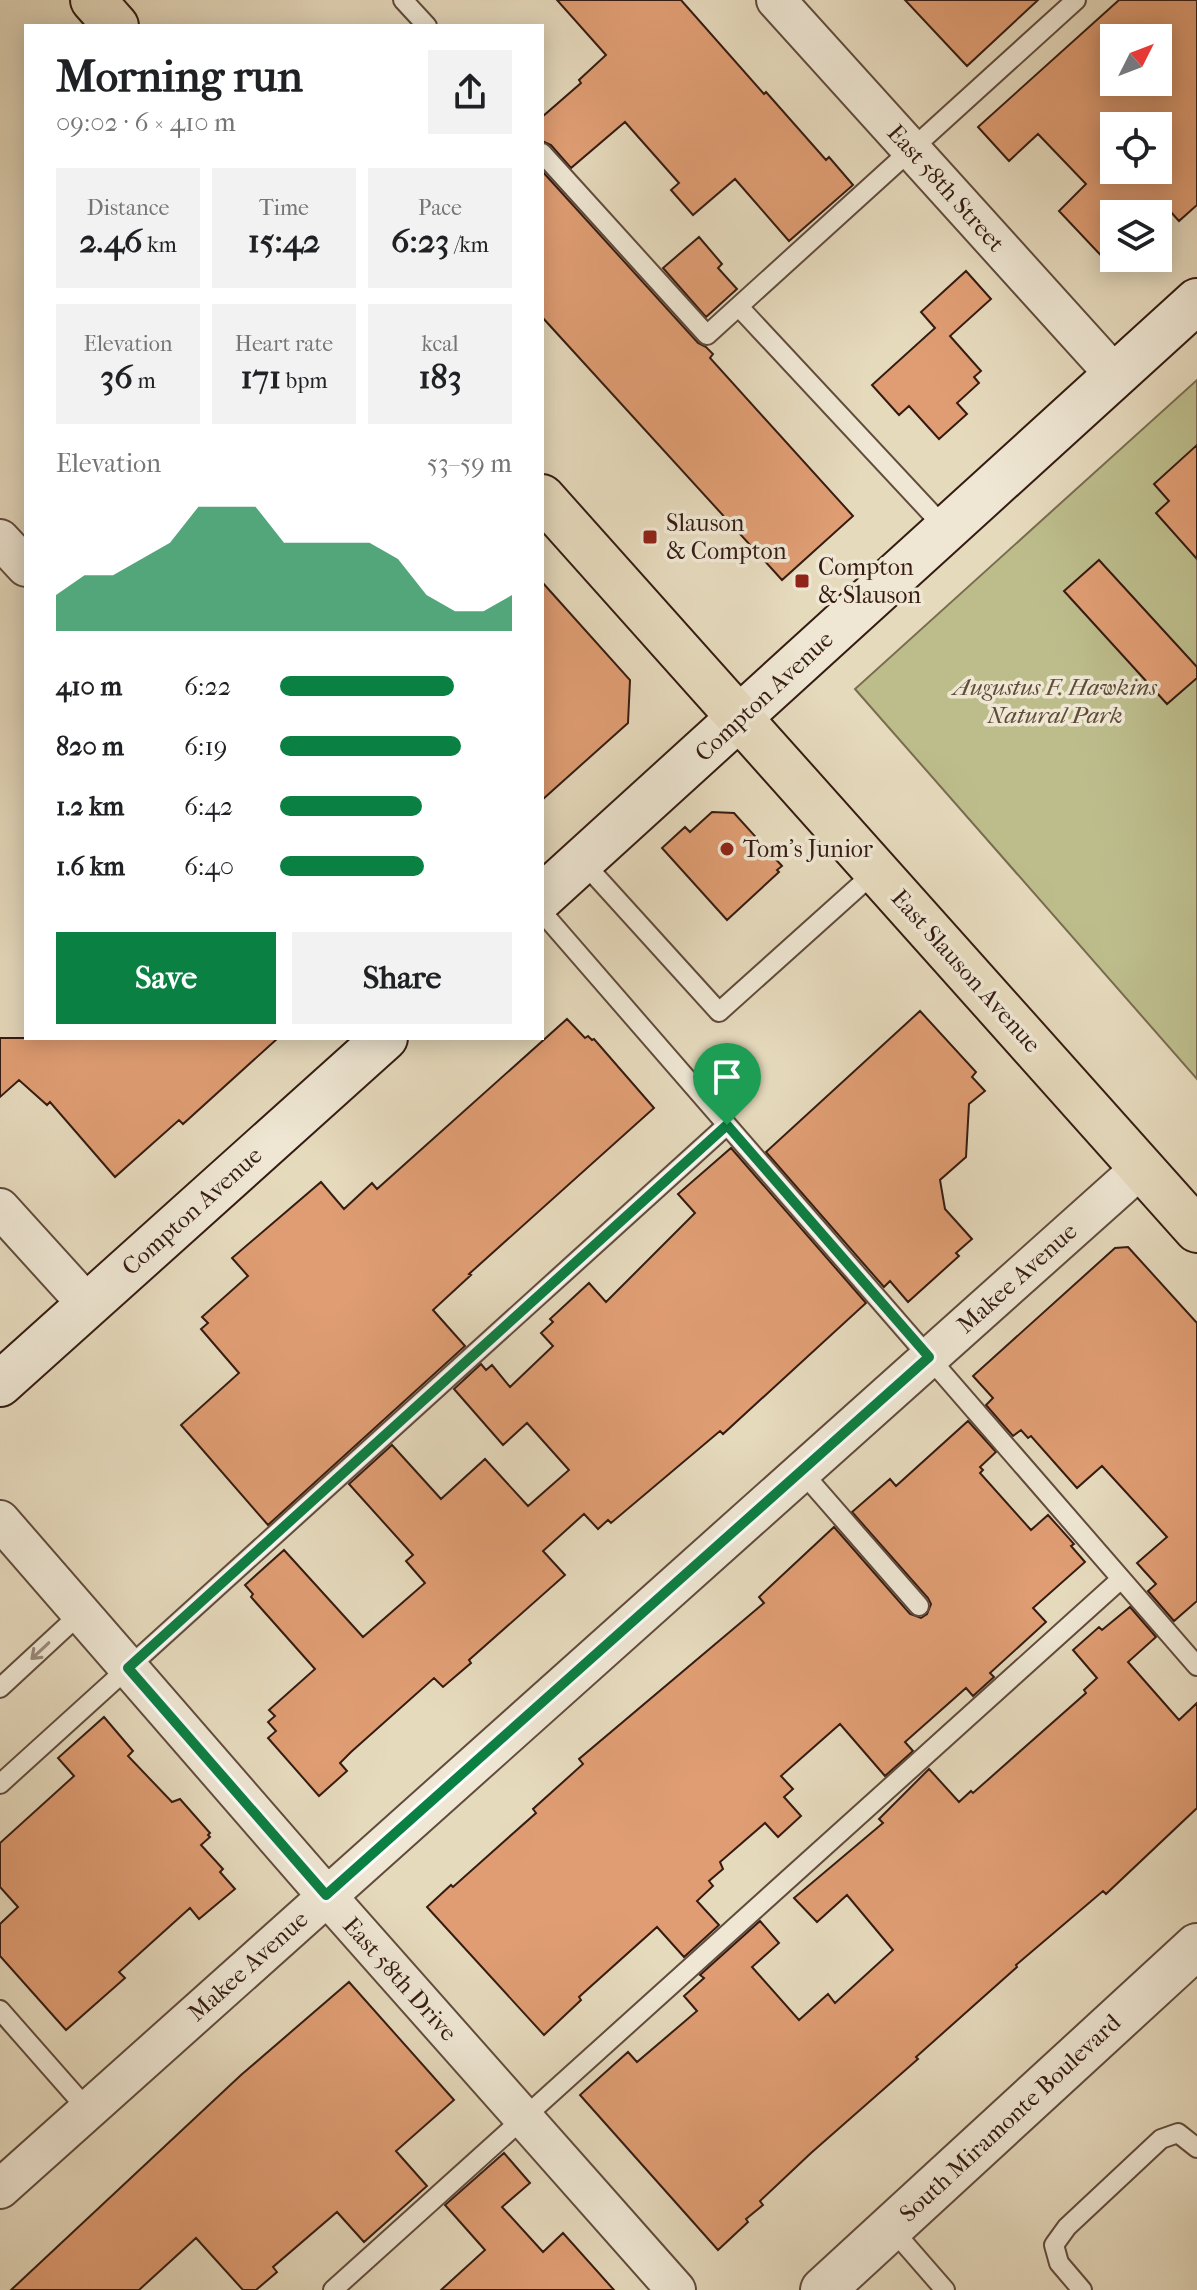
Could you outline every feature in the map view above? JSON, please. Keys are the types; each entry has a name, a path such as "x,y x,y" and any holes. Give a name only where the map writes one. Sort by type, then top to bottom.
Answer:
{"main road":[{"path":"93,0 114,24"},
{"name":"Compton Avenue","path":"544,895 1197,301"},
{"name":"East Slauson Avenue","path":"544,499 1197,1230"},
{"name":"Compton Avenue","path":"0,1384 383,1040"},
{"name":"South Miramonte Boulevard","path":"823,2290 1197,1946"}],"street":[{"name":"East 58th Street","path":"776,0 1116,376"},
{"path":"0,539 24,565"},
{"name":"Makee Avenue","path":"0,2189 1141,1168"},
{"path":"0,1208 88,1305"},
{"name":"East 58th Drive","path":"0,1520 326,1895 676,2290"}],"lane":[{"path":"403,0 425,24"},
{"path":"544,155 707,335 1076,0"},
{"path":"739,307 947,530"},
{"path":"582,861 719,1012 876,871"},
{"path":"544,914 1197,1666"},
{"path":"0,1784 727,1125"},
{"path":"802,1472 919,1606"},
{"path":"333,2290 1121,1579"},
{"path":"0,1688 81,1613"},
{"path":"0,2010 88,2110"},
{"path":"1082,2290 1059,2263 1054,2245 1067,2227 1161,2139 1178,2133 1197,2148"},
{"path":"891,2228 945,2290"}],"green space":[{"name":"Augustus F. Hawkins Natural Park","path":"1197,380 1197,1079 855,689"}],"building":[{"path":"557,0 681,0 764,94 766,92 826,160 829,157 853,185 789,241 735,179 693,215 671,190 679,183 625,122 571,168 551,145 544,142 544,115 581,83 579,80 606,55"},
{"path":"905,0 1038,0 967,66"},
{"path":"1119,0 1197,0 1197,205 1179,221 1172,213 1172,200 1100,200 1100,254 1059,211 1086,184 1038,134 1009,161 978,127"},
{"path":"544,173 698,343 713,354 710,358 853,516 782,580 544,319"},
{"path":"699,237 722,264 718,268 737,289 706,317 663,268"},
{"path":"966,271 991,299 950,336 981,371 974,377 979,383 957,403 967,414 939,439 909,406 899,415 872,385 935,328 921,312"},
{"path":"1197,445 1197,559 1156,513 1169,501 1154,484"},
{"path":"1099,560 1197,667 1197,678 1167,704 1064,591"},
{"path":"544,584 630,680 628,723 544,798"},
{"path":"712,812 734,813 782,866 727,920 662,848 685,827 690,832"},
{"path":"920,1011 976,1072 972,1077 985,1091 969,1104 966,1157 940,1180 945,1209 972,1239 956,1253 959,1256 908,1302 890,1281 884,1287 766,1152"},
{"path":"567,1019 585,1038 594,1039 654,1108 433,1310 465,1346 268,1525 181,1425 239,1373 201,1329 208,1323 202,1317 248,1276 232,1258 321,1182 344,1209 372,1183 377,1189"},
{"path":"0,1038 276,1040 183,1124 179,1120 115,1177 50,1102 47,1105 19,1080 0,1097"},
{"path":"731,1148 866,1303 723,1434 720,1431 611,1523 608,1520 598,1529 584,1514 543,1551 565,1575 443,1687 434,1678 351,1752 340,1763 347,1771 319,1796 268,1738 276,1731 268,1722 275,1716 269,1710 315,1669 251,1597 253,1594 245,1585 284,1550 363,1637 425,1583 406,1561 413,1555 349,1484 392,1445 441,1499 485,1459 528,1506 569,1470 527,1423 503,1445 454,1389 481,1364 486,1370 492,1365 510,1387 553,1346 541,1333 553,1322 550,1319 589,1283 606,1302 695,1213 678,1194"},
{"path":"1128,1247 1197,1323 1197,1601 1174,1621 1148,1591 1156,1584 1137,1563 1167,1537 1102,1466 1077,1488 1031,1436 1028,1438 1021,1430 1013,1436 986,1405 993,1398 973,1376 1115,1248"},
{"path":"968,1421 996,1452 980,1467 983,1470 980,1473 1031,1530 1048,1515 1074,1544 1071,1546 1085,1562 1033,1608 1046,1622 990,1673 994,1677 973,1696 966,1688 905,1742 913,1751 885,1776 840,1724 781,1776 793,1789 784,1797 801,1816 778,1837 765,1823 720,1862 723,1869 709,1881 713,1886 697,1901 719,1925 684,1957 657,1927 579,1997 581,2000 544,2035 427,1907 536,1813 533,1809 583,1764 579,1759 764,1603 759,1597 834,1527 910,1614 921,1618 927,1614 931,1604 928,1598 852,1512 890,1479 896,1486"},
{"path":"1130,1607 1156,1637 1128,1662 1179,1720 1197,1703 1197,1808 1106,1894 1103,1891 1016,1965 916,2057 918,2059 811,2153 760,2201 763,2205 718,2250 580,2095 628,2052 637,2062 697,2011 684,1996 704,1978 700,1975 760,1921 779,1943 752,1967 799,2020 828,1994 835,2003 893,1950 847,1895 817,1922 794,1898 883,1823 879,1819 929,1769 959,1802 971,1791 973,1793 1086,1693 1084,1690 1097,1678 1073,1650 1099,1627 1102,1630"},
{"path":"104,1717 133,1751 128,1756 172,1802 180,1799 210,1833 201,1845 223,1869 220,1872 235,1889 199,1919 190,1908 119,1972 125,1978 66,2030 0,1956 0,1924 18,1907 0,1887 0,1843 74,1776 58,1758"},
{"path":"349,1982 454,2100 396,2151 427,2186 364,2242 337,2212 273,2267 277,2272 256,2290 243,2290 196,2238 139,2290 11,2290 241,2075"},
{"path":"504,2153 530,2183 502,2207 543,2252 563,2233 614,2290 441,2290 485,2250 445,2205"}],"place":[{"name":"Slauson & Compton","path":"650,537"},
{"name":"Compton & Slauson","path":"802,581"},
{"name":"Tom's Junior","path":"727,849"}],"route":[{"path":"727,1125 929,1357 326,1895 128,1668 727,1125"}]}
